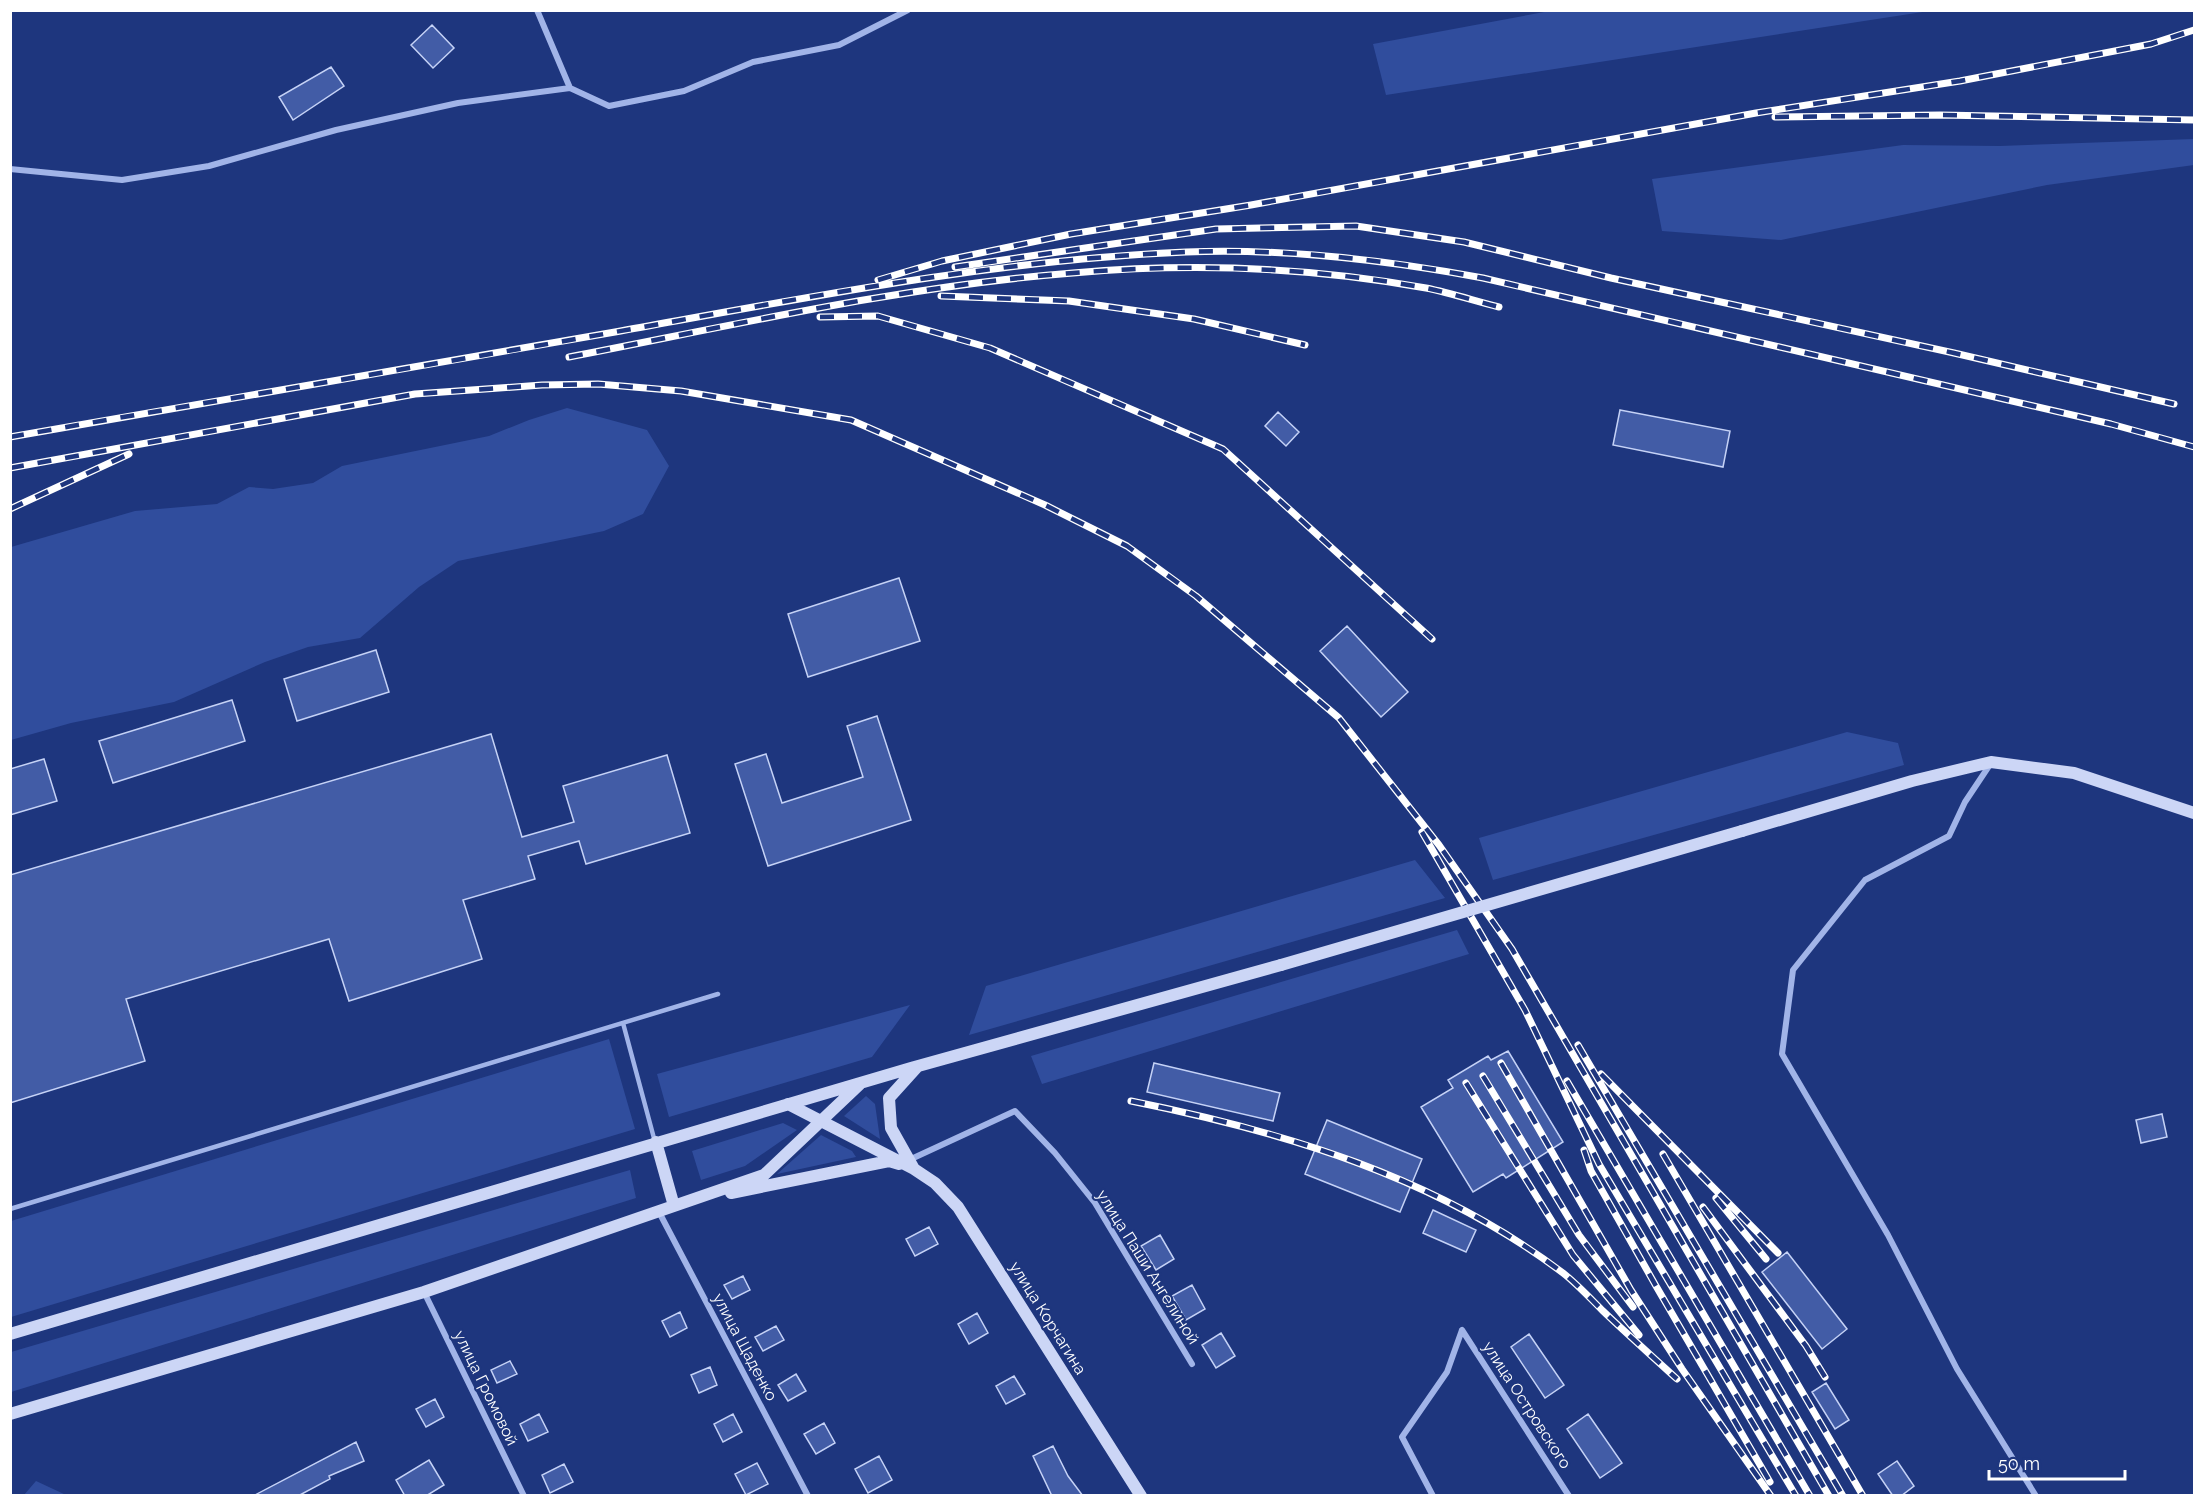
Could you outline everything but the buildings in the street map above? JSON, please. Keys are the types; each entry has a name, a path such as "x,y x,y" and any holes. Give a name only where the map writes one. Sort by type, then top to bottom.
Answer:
{"main road":[{"path":"10,1334 918,1066 1281,965 1912,781 1991,762 2074,773 2194,813"},
{"path":"912,1165 891,1128 889,1098 918,1066"},
{"path":"694,1201 764,1175 861,1083"},
{"path":"788,1104 912,1165"},
{"path":"656,1142 674,1206"},
{"path":"10,1414 424,1292 674,1206 890,1161 912,1165"},
{"name":"улица Корчагина","path":"912,1165 935,1183 958,1207 1141,1496"}],"street":[{"path":"537,10 570,88"},
{"path":"10,169 122,180 209,166 336,130 458,103 570,88 609,106 684,91 753,62 839,45 908,10"},
{"path":"1991,762 1965,802 1949,836 1865,880 1793,970 1782,1054 1888,1235 1957,1369 2036,1496"},
{"name":"улица Паши Ангелиной","path":"912,1165 1015,1111 1054,1153 1095,1203 1192,1364"},
{"name":"улица Щаденко","path":"659,1211 808,1496"},
{"name":"улица Громовой","path":"424,1292 524,1496"},
{"name":"улица Островского","path":"1433,1496 1402,1437 1446,1372 1462,1330 1569,1496"}],"lane":[{"path":"10,1209 718,994"},
{"path":"623,1023 656,1142"}],"shaded area":[{"path":"1555,10 1929,11 1386,95 1373,44"},
{"path":"2194,139 2194,165 2047,185 1781,240 1662,231 1652,179 1903,145 2000,146"},
{"path":"567,408 647,430 669,466 643,514 604,531 458,561 419,587 360,638 308,647 265,662 174,702 71,723 11,740 11,547 135,511 217,504 249,487 273,489 313,483 342,466 489,436"},
{"path":"1847,732 1898,743 1904,765 1493,880 1479,838"},
{"path":"1415,860 1445,898 969,1035 986,986"},
{"path":"1457,930 1469,954 1042,1084 1031,1056"},
{"path":"910,1005 872,1057 669,1117 657,1074"},
{"path":"609,1039 635,1129 11,1317 11,1221"},
{"path":"866,1096 875,1104 880,1139 844,1116"},
{"path":"783,1123 797,1130 745,1166 701,1180 692,1151"},
{"path":"821,1135 852,1151 856,1157 777,1174"},
{"path":"630,1170 636,1198 11,1392 11,1352"},
{"path":"36,1481 66,1495 24,1495"}],"railway":[{"path":"878,280 942,261 1071,234 1251,205 1756,113 1960,81 2151,44 2194,30"},
{"path":"1775,117 1940,115 2194,120"},
{"path":"955,267 1216,229 1356,226 1464,242 1611,278 2174,404"},
{"path":"10,437 899,282 1114,256 1223,251 1336,257 1483,278 2111,424 2194,447"},
{"path":"569,357 883,297 1010,279 1117,270 1250,269 1339,275 1426,288 1499,307"},
{"path":"941,296 1069,301 1194,319 1305,345"},
{"path":"820,317 878,316 990,348 1223,449 1432,639"},
{"path":"10,468 415,394 542,385 598,384 681,391 851,420 1045,505 1127,546 1196,596 1339,718 1439,845 1512,949 1829,1496"},
{"path":"10,509 129,454"},
{"path":"1422,832 1525,1010 1599,1164 1796,1496"},
{"path":"1578,1045 1843,1496"},
{"path":"1501,1063 1631,1290 1682,1369 1771,1496"},
{"path":"1601,1074 1778,1253"},
{"path":"1483,1076 1579,1235 1633,1307"},
{"path":"1567,1081 1810,1496"},
{"path":"1466,1083 1573,1255 1639,1335"},
{"path":"1131,1101 1246,1127 1302,1144 1357,1163 1464,1210 1514,1239 1563,1273 1677,1379"},
{"path":"1584,1150 1591,1171 1770,1482"},
{"path":"1663,1154 1863,1496"},
{"path":"1716,1198 1766,1259"},
{"path":"1703,1207 1806,1346 1825,1377"}]}
